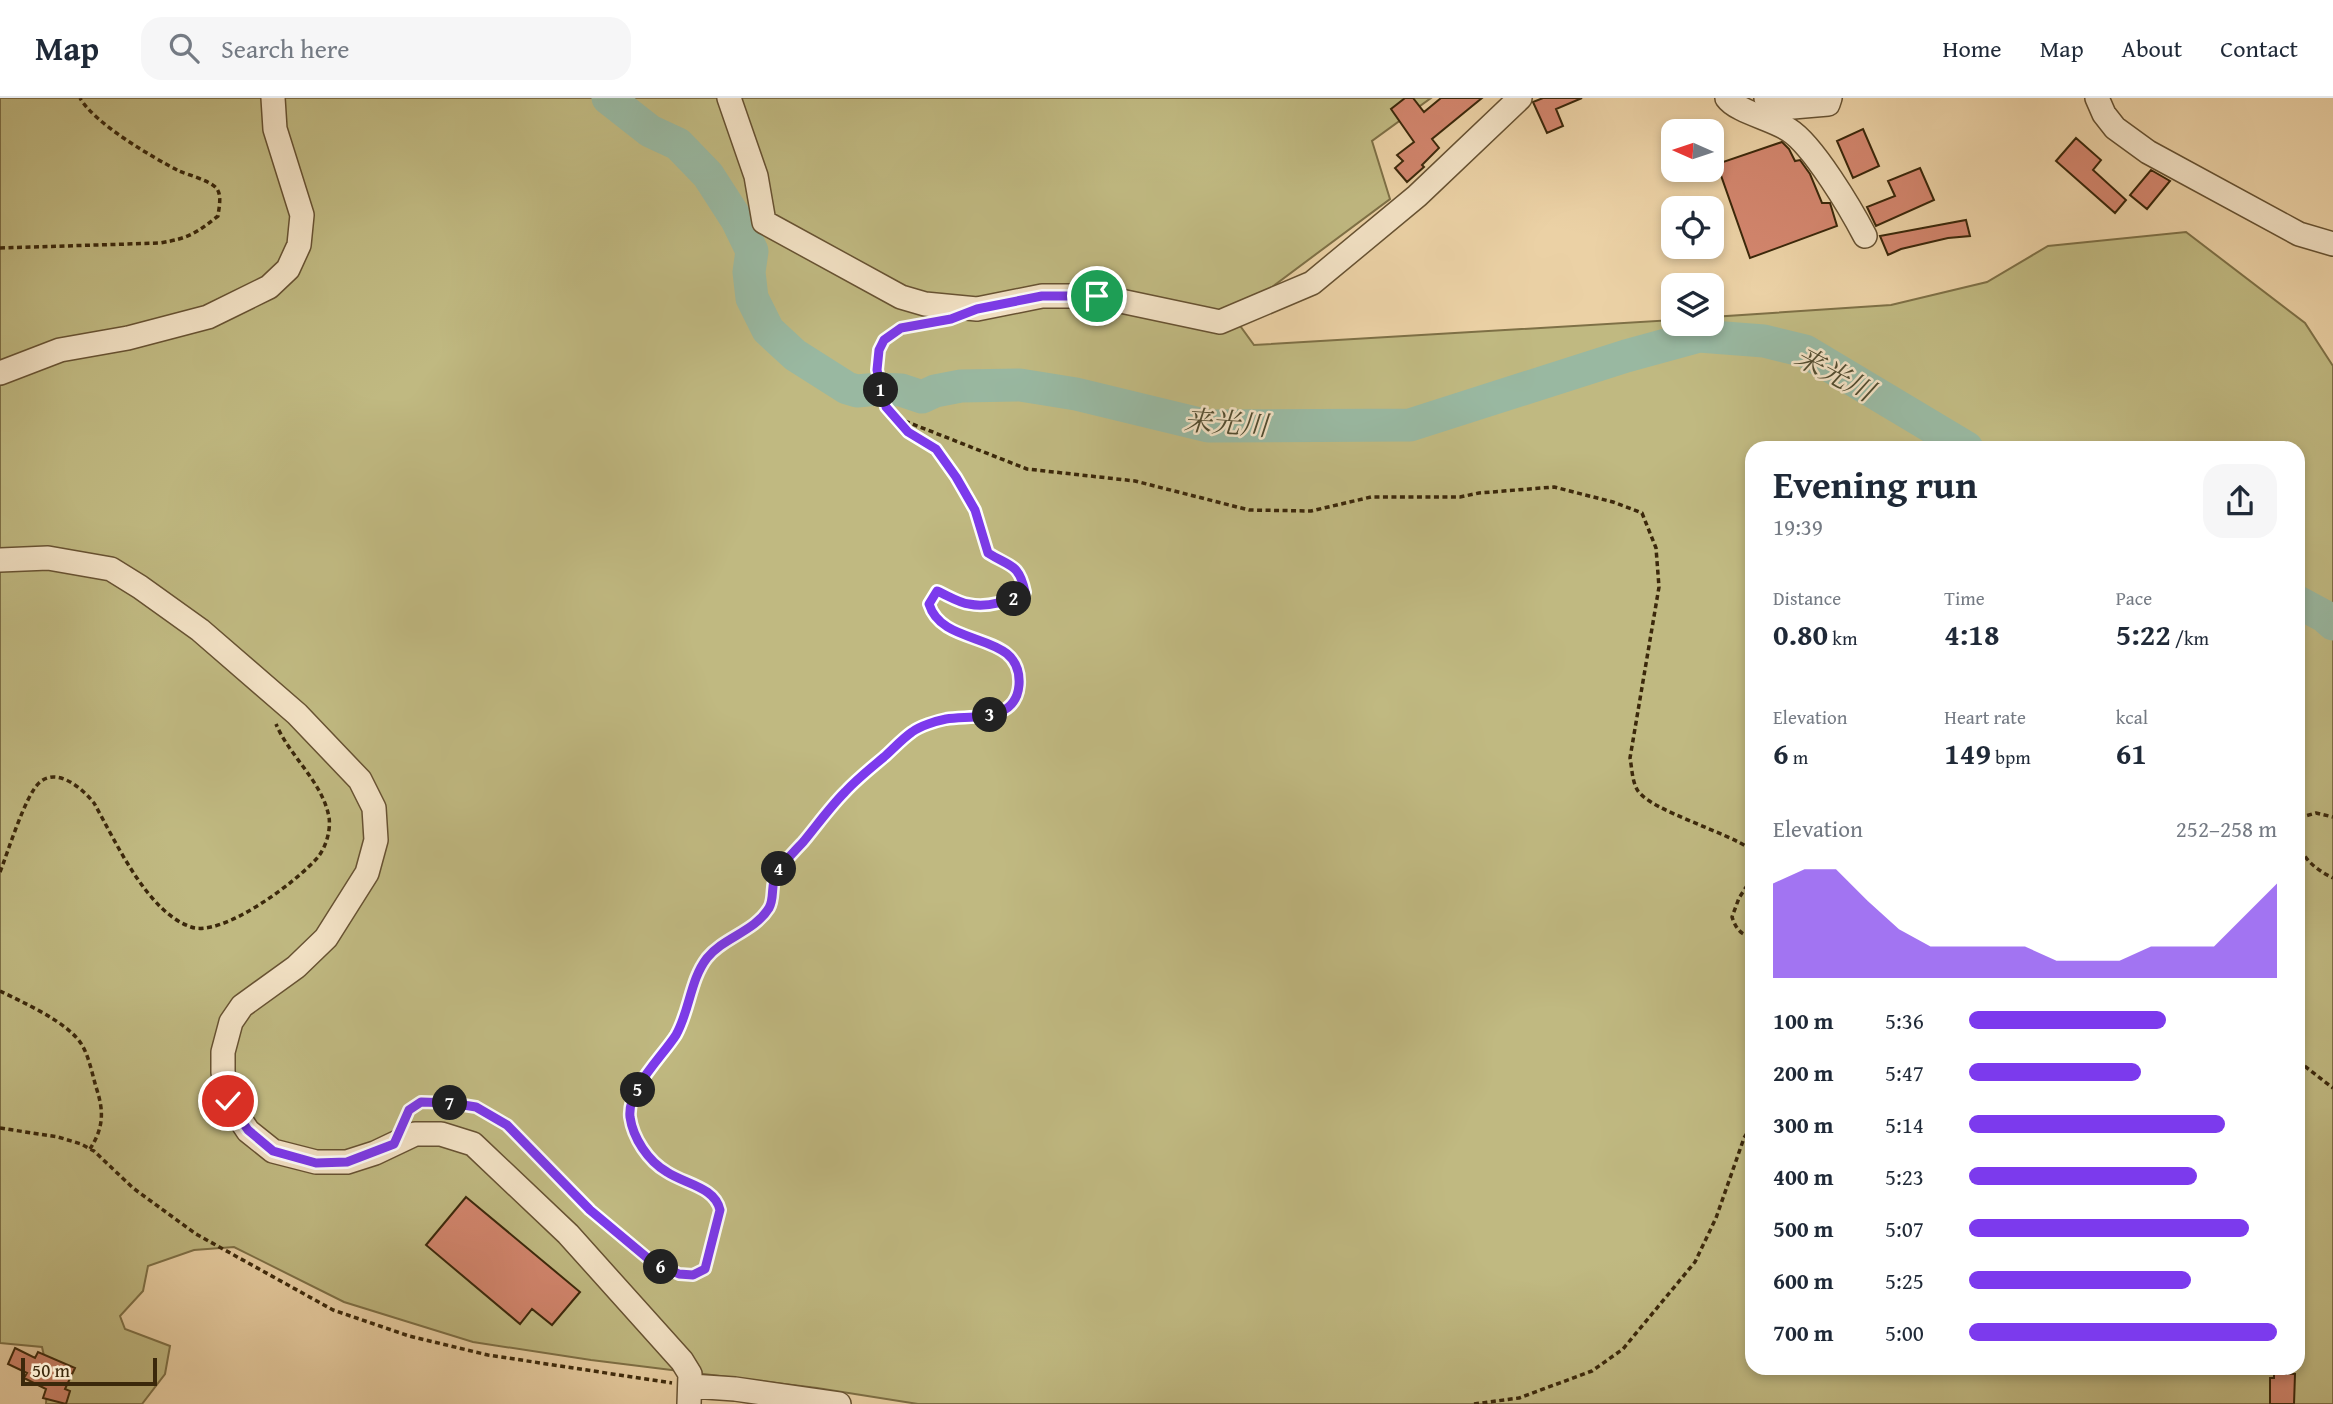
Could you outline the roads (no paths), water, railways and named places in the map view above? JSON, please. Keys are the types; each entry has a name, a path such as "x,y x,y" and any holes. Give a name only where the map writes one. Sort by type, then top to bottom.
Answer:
{"street":[{"path":"0,373 60,351 128,338 208,317 269,287 288,269 299,245 302,215 275,130 273,98"},
{"path":"729,98 756,176 764,222 901,297 925,304 977,309 1042,296 1097,296 1220,322 1312,283 1417,196 1520,98"},
{"path":"1727,98 1737,108 1757,113 1801,139 1850,208 1865,236"},
{"path":"1766,98 1793,107 1802,107 1828,104 1830,98"},
{"path":"2097,98 2104,114 2115,128 2148,152 2299,234 2333,243"},
{"path":"0,560 48,558 111,569 141,587 200,630 282,701 359,780 374,808 376,840 367,873 326,938 296,967 243,1006 231,1022 223,1052 223,1072 228,1101 248,1130 273,1151 316,1163 347,1162 415,1133 456,1137 473,1144 568,1234 682,1361 690,1374 690,1395 735,1389 839,1404"}],"waterway":[{"name":"来光川","path":"608,98 650,131 678,144 708,175 737,220 752,251 749,272 752,298 768,330 795,355 847,388 857,391 901,390 922,397 935,391 961,386 1020,385 1076,394 1208,426 1410,425 1626,356 1699,336 1764,341 1805,351 1955,441"},
{"name":"来光川","path":"2305,606 2333,624"}]}
